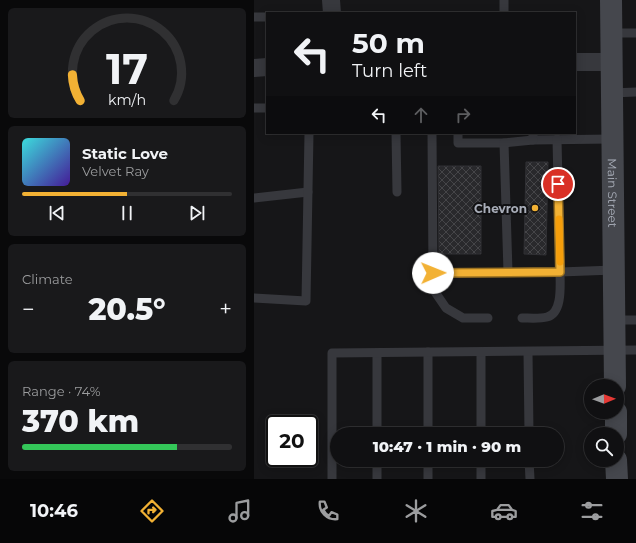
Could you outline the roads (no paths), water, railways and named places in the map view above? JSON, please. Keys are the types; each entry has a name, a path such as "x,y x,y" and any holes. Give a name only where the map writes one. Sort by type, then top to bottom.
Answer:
{"main road":[{"name":"Main Street","path":"611,0 615,379"},
{"path":"616,467 617,479"}],"street":[{"path":"331,0 332,12"},
{"path":"576,62 611,62"},
{"path":"254,68 266,67"}],"lane":[{"path":"504,0 504,12"},
{"path":"254,17 266,17"},
{"path":"611,33 636,32"},
{"path":"612,93 636,92"},
{"path":"254,108 266,108"},
{"path":"254,298 306,301 309,134"},
{"path":"396,134 397,192"},
{"path":"432,134 433,273 435,292 446,308 463,318 488,318"},
{"path":"458,134 458,144 504,143 533,136 557,140 612,139"},
{"path":"522,318 548,317 556,310 560,296 557,140"},
{"path":"504,143 508,272"},
{"path":"254,198 308,192"},
{"path":"433,273 614,270"},
{"path":"615,320 636,320"},
{"path":"332,479 332,353 636,350"},
{"path":"428,352 428,427"},
{"path":"481,352 481,427"},
{"path":"528,352 529,427"},
{"path":"377,353 377,427"},
{"path":"377,467 377,479"},
{"path":"428,467 428,479"},
{"path":"481,467 481,479"},
{"path":"529,467 530,479"}],"place":[{"name":"Chevron","path":"535,208"}]}
